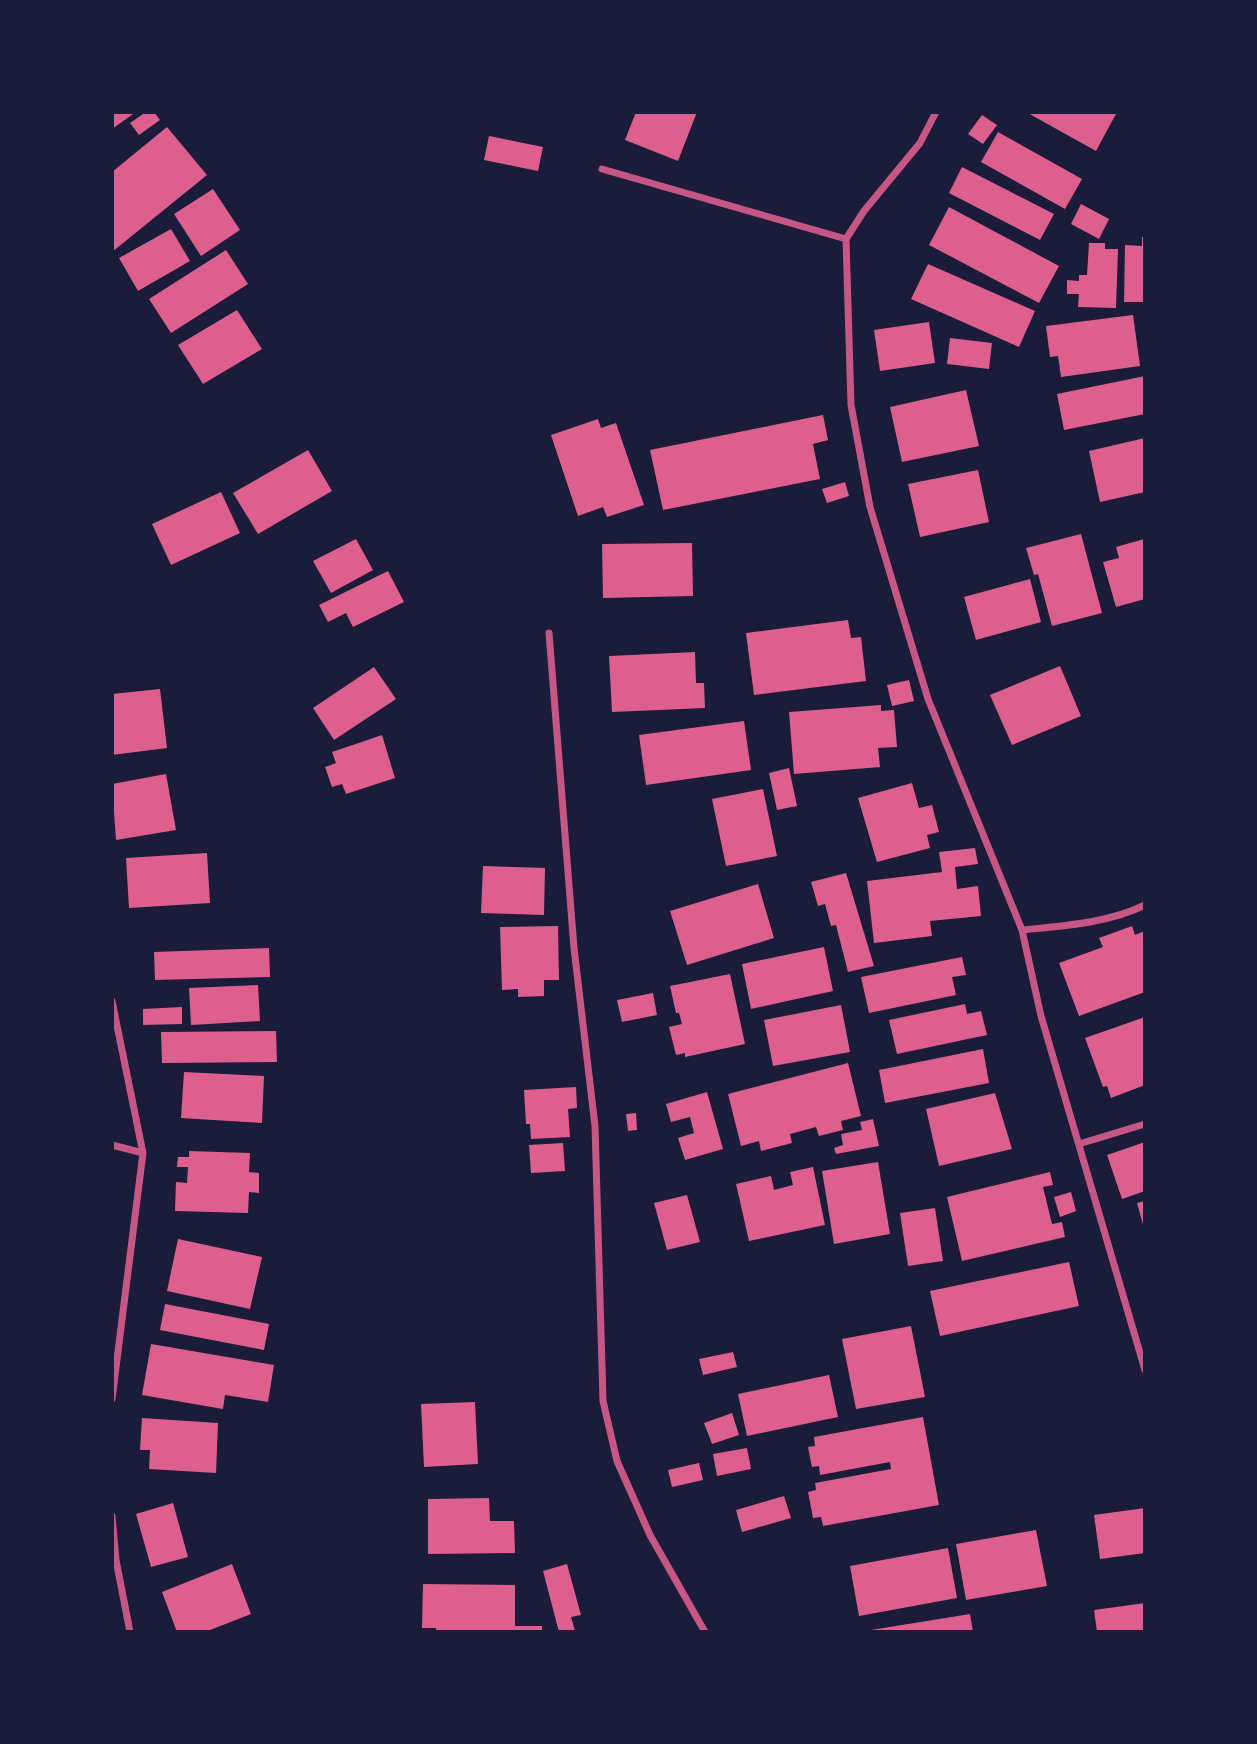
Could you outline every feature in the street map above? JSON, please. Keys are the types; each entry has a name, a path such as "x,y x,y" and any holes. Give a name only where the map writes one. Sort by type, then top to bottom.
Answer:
{"street":[{"path":"936,112 920,143 864,211 846,239 851,405 870,507 928,699 1022,930 1041,1016 1145,1370"},
{"path":"602,169 846,239"},
{"path":"549,633 573,948 589,1052 595,1126 603,1401 617,1461 650,1535 705,1632"},
{"path":"1022,930 1071,925 1145,905"},
{"path":"112,1001 143,1153 112,1399"},
{"path":"1079,1144 1145,1124"},
{"path":"112,1145 143,1153"},
{"path":"112,1516 116,1560 130,1632"}],"building":[{"path":"112,112 136,112 112,129"},
{"path":"146,112 154,112 160,120 139,135 130,123"},
{"path":"636,112 697,112 678,161 625,140"},
{"path":"1026,112 1117,112 1096,151"},
{"path":"982,115 997,125 983,144 968,134"},
{"path":"167,127 207,175 112,252 112,172"},
{"path":"998,132 1082,179 1065,209 981,162"},
{"path":"489,136 543,147 538,171 484,160"},
{"path":"962,167 1054,214 1040,240 949,193"},
{"path":"213,189 240,230 201,256 174,214"},
{"path":"1081,204 1109,219 1099,239 1071,224"},
{"path":"949,207 1059,266 1039,303 929,245"},
{"path":"171,229 190,261 138,291 119,258"},
{"path":"1142,237 1145,237 1145,302 1124,302 1125,245 1142,246"},
{"path":"1089,243 1105,243 1105,249 1118,249 1116,308 1078,307 1079,294 1067,294 1067,280 1079,281 1079,275 1087,275"},
{"path":"226,250 248,284 171,333 149,299"},
{"path":"928,264 1035,311 1019,347 911,299"},
{"path":"237,310 262,349 203,384 178,345"},
{"path":"1133,315 1140,366 1061,377 1058,356 1050,357 1046,326"},
{"path":"929,322 935,363 880,371 874,330"},
{"path":"950,338 992,343 989,369 947,364"},
{"path":"1145,376 1145,414 1064,430 1057,394"},
{"path":"966,390 979,446 902,462 890,407"},
{"path":"823,415 828,440 813,444 820,479 663,510 650,450"},
{"path":"598,419 601,428 616,423 644,505 607,517 603,507 578,516 551,435"},
{"path":"1145,438 1145,492 1100,502 1089,451"},
{"path":"308,450 332,491 258,534 233,493"},
{"path":"978,470 989,522 920,537 908,484"},
{"path":"845,482 849,496 827,503 822,489"},
{"path":"221,492 240,533 171,565 152,524"},
{"path":"1081,534 1102,613 1052,626 1038,574 1034,575 1026,548"},
{"path":"356,539 373,570 331,593 313,561"},
{"path":"1144,539 1145,599 1116,607 1103,562 1119,558 1116,547"},
{"path":"692,543 693,596 603,598 602,544"},
{"path":"388,571 404,602 353,627 346,613 328,622 319,605"},
{"path":"1030,579 1041,622 976,640 964,597"},
{"path":"848,620 851,638 861,637 866,681 754,695 746,633"},
{"path":"695,652 696,683 704,683 705,708 612,712 609,656"},
{"path":"1060,666 1081,716 1012,745 990,695"},
{"path":"374,667 396,699 334,740 313,708"},
{"path":"909,680 914,701 892,706 887,685"},
{"path":"160,689 167,748 112,755 112,694"},
{"path":"881,705 881,711 894,710 897,747 878,748 880,767 794,774 789,712"},
{"path":"744,721 751,770 646,785 639,735"},
{"path":"382,735 395,778 346,794 342,784 332,787 325,767 336,763 332,752"},
{"path":"789,768 797,806 777,810 769,773"},
{"path":"166,774 176,830 116,840 112,784"},
{"path":"912,783 919,808 932,805 939,832 927,835 930,848 877,862 858,798"},
{"path":"763,789 777,856 726,866 712,799"},
{"path":"975,848 978,864 955,867 957,889 978,886 981,916 930,921 932,936 874,943 867,881 942,872 939,852"},
{"path":"207,853 210,903 129,908 126,858"},
{"path":"483,866 545,868 544,915 481,913"},
{"path":"846,873 874,966 848,972 836,925 831,926 825,904 818,906 811,882"},
{"path":"758,884 774,938 687,965 670,911"},
{"path":"558,926 559,980 544,980 544,996 518,997 518,989 502,990 500,927"},
{"path":"1132,926 1135,935 1145,931 1145,992 1079,1016 1059,963 1103,947 1099,938"},
{"path":"824,947 833,991 751,1009 742,964"},
{"path":"269,948 270,977 155,980 154,952"},
{"path":"962,957 966,975 952,977 956,995 869,1013 861,977"},
{"path":"730,974 745,1044 685,1057 685,1053 676,1055 669,1027 682,1024 679,1013 676,1013 670,986"},
{"path":"258,985 260,1021 191,1025 189,988"},
{"path":"653,993 657,1015 622,1022 617,1000"},
{"path":"965,1004 967,1014 981,1011 987,1035 897,1054 889,1020"},
{"path":"841,1005 850,1052 773,1066 764,1020"},
{"path":"182,1007 182,1024 143,1025 143,1009"},
{"path":"1145,1017 1145,1085 1111,1098 1107,1086 1103,1087 1085,1038"},
{"path":"276,1031 277,1062 162,1063 161,1032"},
{"path":"983,1049 989,1083 885,1103 879,1070"},
{"path":"848,1063 861,1116 841,1121 843,1130 819,1136 816,1127 790,1134 792,1143 761,1151 759,1141 741,1146 728,1094"},
{"path":"184,1072 264,1076 262,1123 181,1118"},
{"path":"576,1087 577,1108 568,1109 570,1137 531,1139 530,1124 526,1124 524,1090"},
{"path":"707,1092 723,1149 685,1160 678,1138 694,1133 690,1117 671,1122 666,1104"},
{"path":"995,1093 1012,1149 939,1166 926,1109"},
{"path":"636,1113 637,1130 628,1131 626,1114"},
{"path":"873,1119 879,1146 836,1154 834,1148 843,1145 841,1134 862,1130 860,1122"},
{"path":"1145,1142 1145,1191 1122,1199 1107,1155"},
{"path":"563,1143 565,1171 531,1173 529,1145"},
{"path":"189,1151 250,1153 249,1172 259,1173 259,1193 249,1192 248,1213 175,1211 176,1182 187,1183 188,1167 177,1167 178,1157 189,1157"},
{"path":"878,1162 890,1234 834,1244 822,1171"},
{"path":"813,1167 825,1225 749,1241 736,1184 771,1176 774,1190 793,1185 790,1172"},
{"path":"1050,1172 1053,1185 1043,1187 1052,1224 1062,1222 1065,1237 962,1261 947,1197"},
{"path":"1071,1192 1076,1211 1060,1217 1054,1197"},
{"path":"687,1195 700,1242 667,1250 654,1203"},
{"path":"1145,1201 1145,1228 1144,1228 1137,1203"},
{"path":"935,1208 943,1261 908,1266 900,1213"},
{"path":"178,1239 262,1257 250,1309 167,1291"},
{"path":"1069,1262 1079,1306 940,1336 930,1291"},
{"path":"165,1304 269,1324 264,1350 160,1330"},
{"path":"911,1326 925,1397 856,1409 842,1339"},
{"path":"151,1344 274,1365 268,1402 225,1395 223,1409 142,1395"},
{"path":"733,1352 737,1367 703,1375 699,1359"},
{"path":"829,1375 838,1417 747,1436 738,1394"},
{"path":"475,1402 478,1464 424,1467 421,1404"},
{"path":"732,1413 739,1435 712,1444 704,1423"},
{"path":"923,1417 939,1505 823,1526 821,1517 813,1518 808,1492 816,1490 815,1483 891,1469 890,1462 820,1475 819,1466 812,1467 808,1447 815,1446 814,1437"},
{"path":"142,1418 218,1423 216,1473 149,1469 150,1450 140,1450"},
{"path":"747,1448 751,1469 717,1476 713,1454"},
{"path":"699,1463 703,1480 672,1487 668,1470"},
{"path":"784,1496 791,1518 742,1532 736,1510"},
{"path":"489,1498 490,1521 514,1521 515,1553 428,1554 428,1499"},
{"path":"173,1503 188,1557 151,1567 136,1514"},
{"path":"1145,1508 1145,1553 1100,1559 1094,1515"},
{"path":"1036,1530 1047,1586 966,1600 956,1544"},
{"path":"948,1548 957,1598 859,1616 850,1566"},
{"path":"232,1564 251,1614 205,1632 177,1632 162,1592"},
{"path":"567,1564 581,1615 571,1617 575,1631 559,1632 543,1571"},
{"path":"423,1584 515,1585 515,1626 542,1626 542,1632 436,1632 436,1628 422,1628"},
{"path":"1145,1603 1145,1632 1097,1632 1094,1610"},
{"path":"970,1614 973,1632 871,1632 871,1630"}]}
